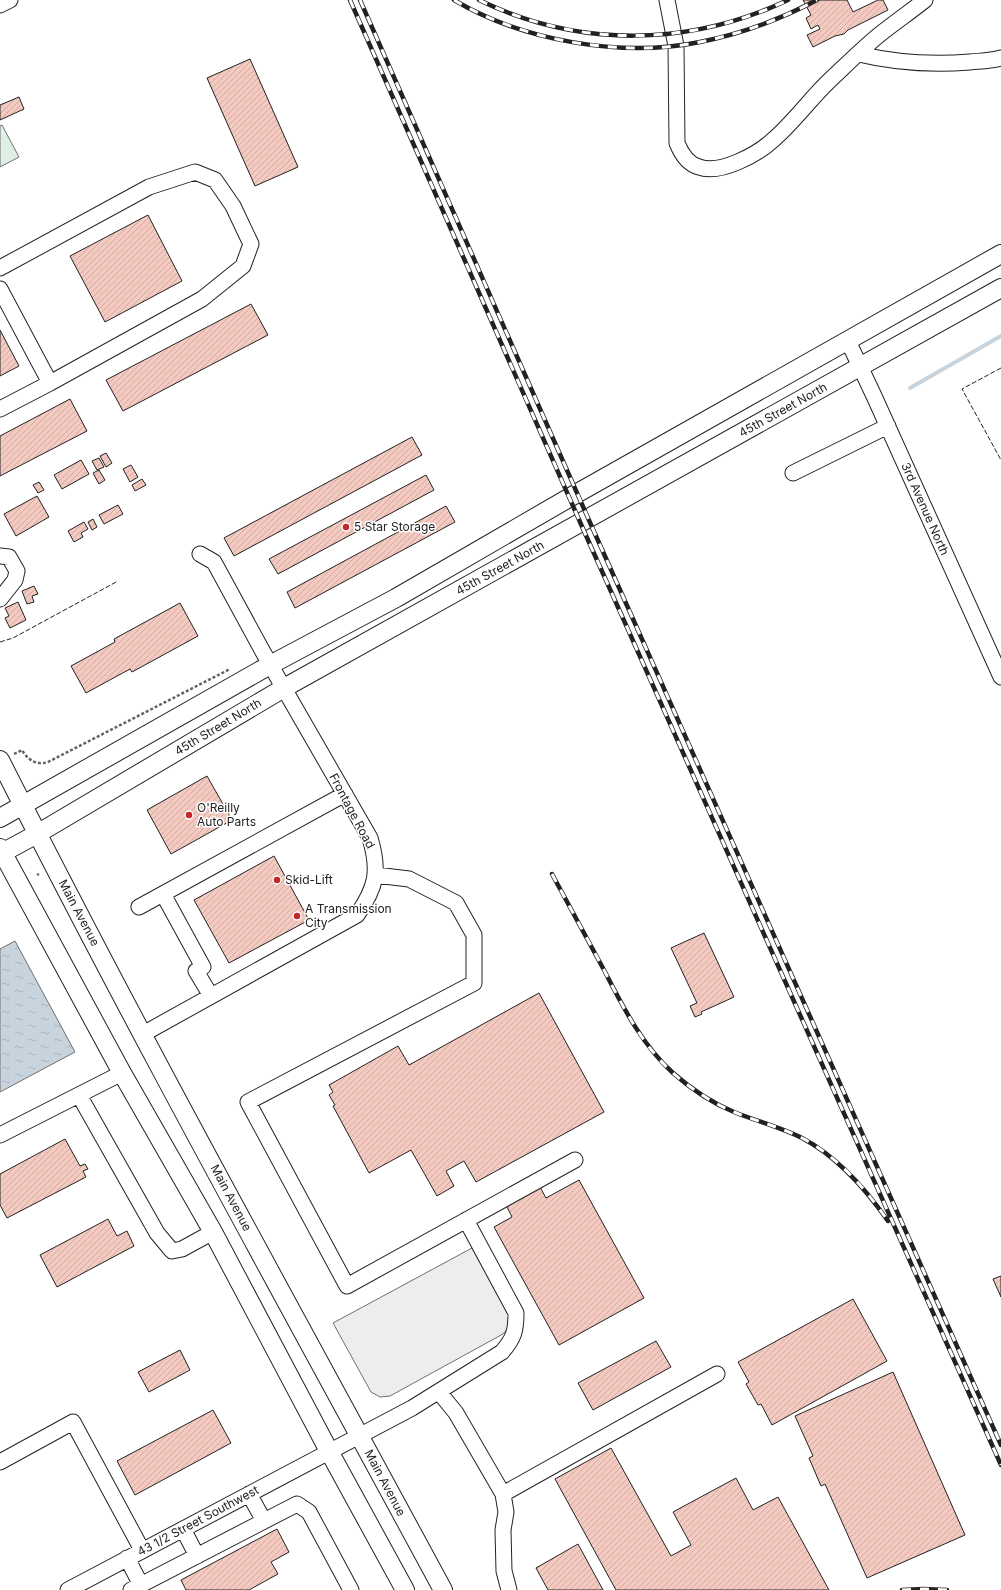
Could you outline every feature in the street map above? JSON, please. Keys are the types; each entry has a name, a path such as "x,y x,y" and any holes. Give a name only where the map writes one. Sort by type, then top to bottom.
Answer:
{"main road":[{"path":"0,818 270,665 396,598 574,494 1001,254"},
{"name":"45th Street North","path":"1,852 37,834 284,688 1001,288"},
{"name":"Main Avenue","path":"8,756 23,805 37,834 143,1034 443,1590"},
{"path":"1,852 122,1072 213,1232 403,1589"}],"street":[{"path":"0,6 10,0"},
{"path":"667,0 676,46 677,144 681,153 689,161 698,167 709,169 721,168 756,153 773,140 794,120 825,85 879,36 925,0"},
{"path":"859,54 882,60 912,63 958,63 1001,58"},
{"path":"0,268 149,186 195,172 215,180 233,206 251,244 243,266 202,299 0,409"},
{"path":"0,289 50,383"},
{"name":"3rd Avenue North","path":"848,341 1001,677"},
{"path":"793,473 888,426"},
{"name":"Frontage Road","path":"143,1034 357,915 368,899 376,875 375,854 370,838 270,665 214,562 200,554"},
{"path":"0,556 9,557 16,571 14,580 0,599"},
{"path":"139,907 345,794"},
{"path":"376,875 408,879 456,903 474,935 474,983 248,1102 347,1286 575,1160"},
{"path":"163,894 203,967 196,971 211,996"},
{"path":"0,1135 122,1072"},
{"path":"79,1095 157,1233 172,1251 182,1249 213,1232"},
{"name":"43 1/2 Street Southwest","path":"77,1588 127,1558 330,1453 439,1392 502,1352 512,1341 516,1328 516,1313 466,1220"},
{"path":"503,1494 717,1374"},
{"path":"439,1392 456,1414 503,1494 506,1512 503,1530 504,1571 509,1590"},
{"path":"0,1462 73,1422 142,1550"},
{"path":"249,1494 264,1521"},
{"path":"127,1558 136,1587 297,1504 309,1512 351,1590"},
{"path":"183,1529 197,1556"}],"path":[{"path":"8,756 22,750 31,760 43,764 230,668"}],"green space":[{"path":"2,125 19,157 0,167 0,126"}],"shaded area":[{"path":"472,1248 510,1317 508,1328 503,1334 390,1396 380,1397 371,1392 333,1323"}],"water":[{"path":"15,941 75,1052 0,1092 0,949"}],"building":[{"path":"803,0 847,0 853,12 878,0 883,0 888,10 848,30 844,34 835,36 813,47 807,35 820,29 818,25 811,29 806,18 811,15"},
{"path":"250,59 298,167 255,186 207,78"},
{"path":"19,97 24,109 0,120 0,105"},
{"path":"148,215 182,281 105,322 70,256"},
{"path":"251,304 268,335 123,411 106,380"},
{"path":"0,330 19,366 0,376"},
{"path":"70,399 87,431 0,476 0,436"},
{"path":"412,437 422,455 234,556 224,538"},
{"path":"106,453 112,463 106,467 100,456"},
{"path":"99,458 104,467 97,470 92,461"},
{"path":"81,460 89,474 62,489 54,475"},
{"path":"131,465 138,477 130,482 123,469"},
{"path":"99,470 105,480 99,484 93,473"},
{"path":"426,475 434,490 278,574 269,559"},
{"path":"142,479 146,485 135,491 132,485"},
{"path":"39,482 44,490 38,493 33,485"},
{"path":"37,496 49,517 16,536 4,514"},
{"path":"118,505 123,514 104,524 99,515"},
{"path":"446,506 455,522 295,608 287,592"},
{"path":"93,519 97,527 92,530 88,522"},
{"path":"84,522 88,529 81,533 83,537 74,542 68,531"},
{"path":"34,586 38,594 32,596 34,602 27,604 22,591"},
{"path":"18,602 26,620 10,628 5,618 9,616 5,608"},
{"path":"180,603 198,636 132,672 130,669 86,693 71,666 115,642 114,639"},
{"name":"O'Reilly Auto Parts","path":"207,776 232,820 171,854 147,810"},
{"path":"274,856 309,920 229,963 194,900"},
{"path":"704,933 734,997 701,1012 702,1014 695,1017 690,1006 697,1003 671,948"},
{"path":"539,993 604,1112 476,1182 464,1161 446,1171 454,1186 437,1196 411,1150 369,1173 333,1106 335,1105 329,1095 333,1092 329,1085 398,1046 409,1065"},
{"path":"65,1139 80,1166 85,1164 88,1169 83,1171 86,1177 7,1218 0,1205 0,1174"},
{"path":"579,1180 644,1298 559,1345 494,1227 512,1217 506,1205 540,1187 546,1198"},
{"path":"108,1219 117,1236 127,1231 134,1246 57,1287 40,1255"},
{"path":"1001,1276 1001,1297 993,1279"},
{"path":"853,1299 887,1361 772,1425 761,1404 758,1405 746,1384 749,1382 738,1362"},
{"path":"656,1341 671,1367 593,1410 578,1383"},
{"path":"180,1350 190,1370 149,1392 138,1372"},
{"path":"893,1372 965,1535 867,1578 825,1484 821,1486 809,1458 813,1456 795,1416"},
{"path":"213,1410 231,1443 135,1495 117,1461"},
{"path":"611,1448 671,1556 691,1545 673,1512 736,1478 753,1510 778,1497 829,1590 616,1590 555,1479"},
{"path":"277,1529 289,1552 271,1562 278,1574 249,1590 186,1590 181,1580"},
{"path":"578,1544 603,1590 548,1590 536,1568"}],"waterway":[{"path":"910,388 1001,336"}],"railway":[{"path":"350,0 584,531 1001,1465"},
{"path":"360,0 592,527 1001,1445"},
{"path":"454,0 481,14 542,36 606,47 638,48 700,42 731,35 775,20 817,0"},
{"path":"479,0 517,16 555,27 594,33 634,36 673,33 712,27 750,15 788,0"},
{"path":"552,874 634,1025 662,1062 687,1084 718,1104 734,1112 794,1134 827,1154 850,1174 888,1221"},
{"path":"902,1590 947,1590"}],"fence":[{"path":"1001,368 962,389 1001,460"},
{"path":"0,642 13,638 118,581"}],"place":[{"name":"5 Star Storage","path":"346,527"},
{"name":"O'Reilly Auto Parts","path":"189,815"},
{"name":"Skid-Lift","path":"277,880"},
{"name":"A Transmission City","path":"297,916"}]}
